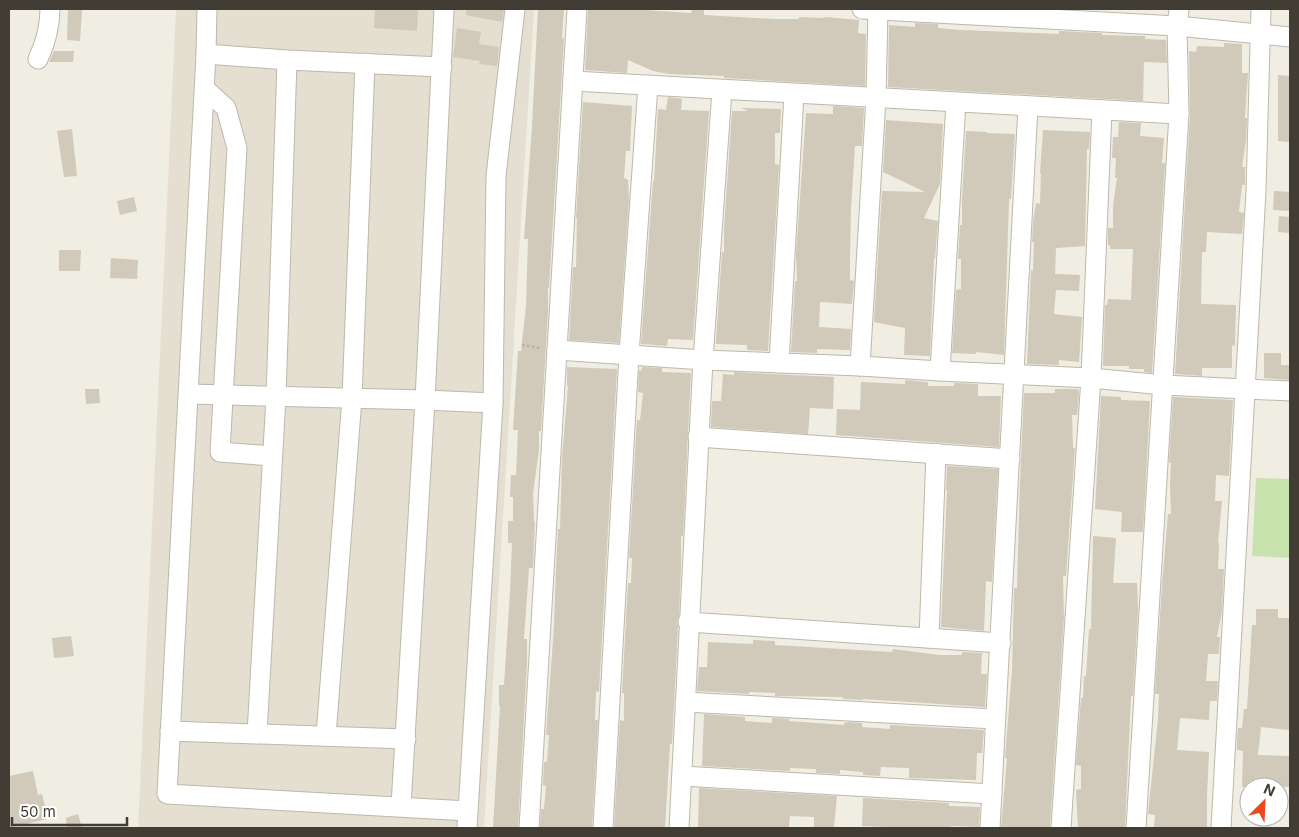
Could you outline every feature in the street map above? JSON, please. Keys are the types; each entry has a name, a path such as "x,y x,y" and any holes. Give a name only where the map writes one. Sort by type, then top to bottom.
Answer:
{"street":[{"path":"38,59 49,29 50,9"},
{"path":"208,9 167,794 401,806 468,820 493,403 496,176 514,9"},
{"path":"401,806 426,400 444,9"},
{"path":"529,828 577,9"},
{"path":"862,9 1178,18 1261,34 1290,36"},
{"path":"860,366 876,98 878,9"},
{"path":"1221,828 1256,191 1261,9"},
{"path":"1136,828 1179,114 1178,18"},
{"path":"206,54 287,60 442,67"},
{"path":"257,734 276,397 287,60"},
{"path":"326,736 352,398 364,63"},
{"path":"573,81 1179,114"},
{"path":"603,828 629,355 648,85"},
{"path":"205,89 226,108 237,148 220,452 272,456"},
{"path":"679,828 702,360 722,90"},
{"path":"779,363 794,94"},
{"path":"940,371 956,102"},
{"path":"990,828 1028,106"},
{"path":"1061,828 1090,378 1102,110"},
{"path":"557,350 702,360 1090,378 1162,385 1290,391"},
{"path":"189,394 493,403"},
{"path":"698,437 1010,459"},
{"path":"929,638 936,453"},
{"path":"688,622 1001,643"},
{"path":"685,702 995,719"},
{"path":"170,731 406,738"},
{"path":"682,776 992,794"}],"shaded area":[{"path":"176,9 534,9 484,828 138,828"}],"green space":[{"path":"1256,478 1290,479 1290,558 1252,556"}],"building":[{"path":"68,9 82,9 80,41 67,40"},
{"path":"375,9 418,9 417,31 374,28"},
{"path":"466,9 504,9 502,22 466,15"},
{"path":"538,9 564,9 562,38 564,38 541,431 539,431 539,450 533,493 535,522 533,568 529,568 524,639 527,639 527,663 518,828 493,828 500,706 499,685 504,685 510,592 512,543 508,543 508,521 513,521 513,497 510,497 511,475 516,475 518,430 513,430 518,351 521,351 526,306 528,239 524,239"},
{"path":"588,9 629,9 691,13 692,9 704,9 704,15 774,19 825,17 859,20 858,33 866,34 865,86 669,74 653,71 628,60 627,73 585,70"},
{"path":"915,23 938,24 938,28 960,30 1059,34 1059,31 1145,36 1145,39 1166,40 1167,63 1144,62 1143,101 888,87 889,25 915,27"},
{"path":"457,28 481,32 479,44 499,47 497,66 479,64 480,61 453,57"},
{"path":"1224,43 1242,44 1242,73 1248,73 1245,118 1247,118 1246,140 1242,167 1245,167 1245,185 1242,185 1239,212 1244,213 1242,234 1207,232 1206,252 1202,252 1201,304 1236,305 1235,346 1232,345 1232,368 1202,368 1202,376 1175,374 1190,115 1189,51 1196,52 1197,46 1224,47"},
{"path":"54,51 74,51 73,62 49,62"},
{"path":"1278,75 1290,76 1290,142 1278,141"},
{"path":"668,97 682,99 681,110 709,111 693,340 668,339 667,346 641,344 658,109 666,110"},
{"path":"583,102 632,106 630,151 626,151 624,178 628,180 629,199 619,343 569,340 573,267 576,267 576,218"},
{"path":"833,106 864,108 862,146 855,146 851,210 850,280 854,281 852,304 820,302 819,327 851,329 850,350 817,349 817,353 791,352 795,281 797,281 796,254 806,113 833,114"},
{"path":"741,108 781,109 780,133 775,133 775,164 779,165 768,351 747,350 747,345 716,344 722,252 724,252 732,111 748,111"},
{"path":"886,120 943,124 940,184 924,218 938,221 934,259 930,356 904,355 905,328 874,322 882,191 925,192 883,172"},
{"path":"1119,122 1141,123 1140,136 1164,138 1162,163 1165,163 1152,373 1144,372 1144,369 1129,369 1129,366 1103,366 1105,305 1107,305 1108,299 1131,300 1133,249 1110,249 1110,245 1108,245 1108,228 1113,228 1113,206 1117,178 1115,178 1116,158 1112,158 1113,137 1118,137"},
{"path":"72,129 77,176 64,177 57,131"},
{"path":"1043,130 1090,132 1089,149 1087,149 1085,246 1056,248 1055,274 1080,275 1079,291 1056,290 1054,314 1082,317 1079,362 1059,360 1059,365 1027,364 1031,270 1033,271 1033,222 1036,203 1040,204"},
{"path":"966,131 1015,134 1011,199 1009,199 1004,355 976,352 976,354 952,353 956,290 961,289 961,259 958,259 960,225 962,225"},
{"path":"1274,191 1290,192 1290,211 1273,210"},
{"path":"134,197 137,211 120,215 117,201"},
{"path":"1279,216 1290,217 1290,233 1278,232"},
{"path":"59,250 81,250 80,271 59,271"},
{"path":"111,258 138,260 137,279 110,278"},
{"path":"1264,353 1281,353 1281,365 1290,365 1290,380 1264,378"},
{"path":"567,367 617,369 599,692 596,691 595,720 598,720 592,828 540,828 541,809 544,809 546,786 543,785 544,762 547,762 549,735 546,735 554,626 558,529 560,529 562,458 568,386"},
{"path":"642,367 662,368 662,372 691,373 683,536 681,536 672,744 670,744 665,828 614,828 620,720 624,721 624,693 622,693 628,583 631,583 632,558 629,558 637,420 640,420 643,393 638,392 639,370 641,371"},
{"path":"734,372 834,377 833,409 810,408 808,434 711,427 712,401 721,401 723,374 734,375"},
{"path":"905,380 928,382 928,386 954,386 954,383 978,384 978,396 1001,396 999,447 836,435 837,409 860,410 861,382 905,384"},
{"path":"85,389 99,389 100,403 86,404"},
{"path":"1055,389 1078,389 1079,394 1077,415 1072,415 1073,448 1075,448 1066,576 1063,576 1064,617 1050,827 1001,828 1012,670 1014,588 1017,588 1024,393 1055,393"},
{"path":"1101,396 1121,397 1121,400 1150,401 1143,532 1121,532 1122,512 1095,509"},
{"path":"1173,397 1233,400 1229,476 1216,475 1215,501 1222,501 1218,543 1218,569 1224,569 1222,611 1217,637 1220,637 1219,654 1208,654 1206,681 1218,681 1217,701 1210,701 1209,720 1180,718 1177,750 1209,752 1207,828 1154,828 1155,815 1148,814 1158,719 1159,694 1155,694 1162,585 1168,514 1171,514 1171,463 1169,463"},
{"path":"947,466 998,469 992,582 986,581 984,631 941,627"},
{"path":"1093,536 1116,538 1113,583 1137,583 1138,610 1133,696 1131,696 1125,828 1078,828 1076,790 1081,789 1081,766 1076,765 1081,698 1083,698 1084,676 1086,676 1089,629 1091,629"},
{"path":"1256,609 1278,609 1278,618 1290,618 1290,730 1261,727 1258,755 1290,756 1290,787 1289,777 1242,777 1243,751 1237,750 1238,728 1242,728 1244,709 1247,709 1252,625 1256,625"},
{"path":"71,636 74,656 54,658 52,638"},
{"path":"753,640 775,641 775,645 892,652 893,649 939,655 962,655 962,652 982,653 981,674 987,674 985,707 843,699 843,697 775,696 775,693 749,692 749,694 697,691 699,667 707,667 708,642 753,644"},
{"path":"704,714 745,717 745,721 772,723 772,718 844,725 844,723 849,722 862,723 862,727 890,729 890,725 984,730 982,753 977,753 976,780 909,778 909,768 881,767 880,776 863,775 863,772 840,770 840,774 816,773 816,769 790,768 790,771 702,766"},
{"path":"33,771 38,795 42,794 48,819 9,828 9,776"},
{"path":"699,788 837,796 834,828 814,828 814,817 790,816 789,828 698,828"},
{"path":"863,798 949,803 949,806 980,807 979,827 886,828 862,826"},
{"path":"78,814 82,828 67,828 66,818"}]}
